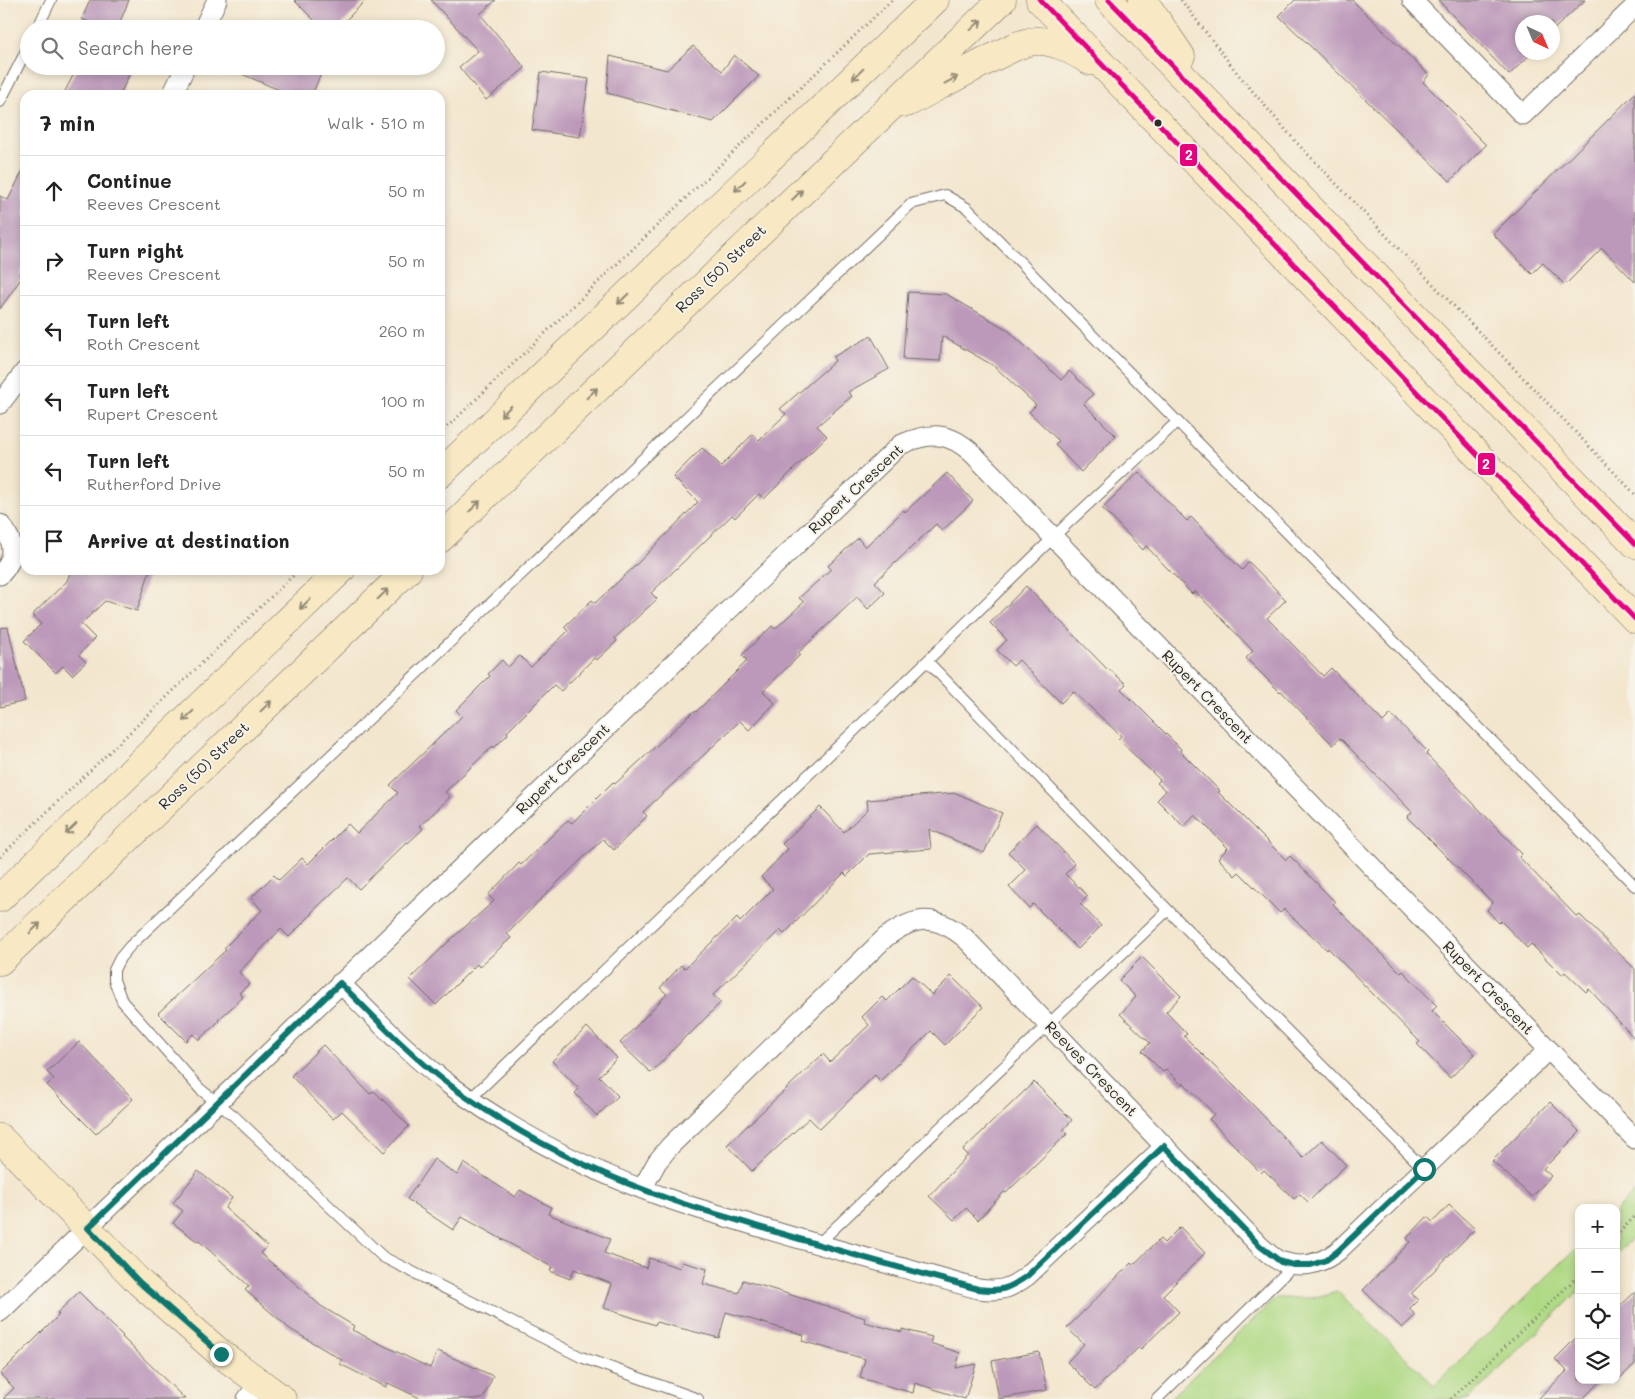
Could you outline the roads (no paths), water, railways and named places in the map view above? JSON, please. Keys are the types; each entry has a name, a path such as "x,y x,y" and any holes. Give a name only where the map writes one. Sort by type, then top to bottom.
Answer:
{"street":[{"path":"207,20 217,0"},
{"path":"893,40 922,0"},
{"path":"445,469 935,0"},
{"name":"Ross (50) Street","path":"445,534 1002,0"},
{"path":"1040,0 1635,619"},
{"path":"1109,0 1635,544"},
{"path":"1143,0 1220,116"},
{"path":"1412,0 1523,115 1635,6"},
{"path":"877,119 1014,47 1036,41 1063,46 1110,71"},
{"path":"174,90 182,75"},
{"path":"0,404 20,378"},
{"name":"Rupert Crescent","path":"0,1312 900,445 917,438 932,435 944,436 959,443 973,454 1635,1139"},
{"path":"0,524 10,537 12,550 10,561 0,575"},
{"path":"0,898 335,575"},
{"name":"Ross (50) Street","path":"0,961 403,575"},
{"name":"Reeves Crescent","path":"642,1189 656,1162 670,1146 886,937 910,922 923,919 952,928 965,938 1260,1246 1281,1262 1294,1265"},
{"path":"340,983 402,1044 434,1072 470,1099 542,1143 602,1173 674,1201 817,1245 978,1289 1002,1290 1013,1286 1027,1276 1164,1146"},
{"path":"1294,1265 1311,1265 1326,1260 1338,1251 1548,1050"},
{"path":"0,1138 154,1295 221,1354 253,1391 282,1399"}],"lane":[{"path":"41,20 51,0"},
{"path":"0,102 20,63"},
{"path":"698,1399 581,1357 383,1257 234,1116 200,1089 122,1001 114,980 114,970 120,958 130,946 911,204 945,195 966,208 1635,886"},
{"path":"470,1099 1053,538 1177,422"},
{"path":"927,661 1168,910 1424,1169"},
{"path":"817,1245 1168,910"},
{"path":"1157,1399 1294,1265"}]}
